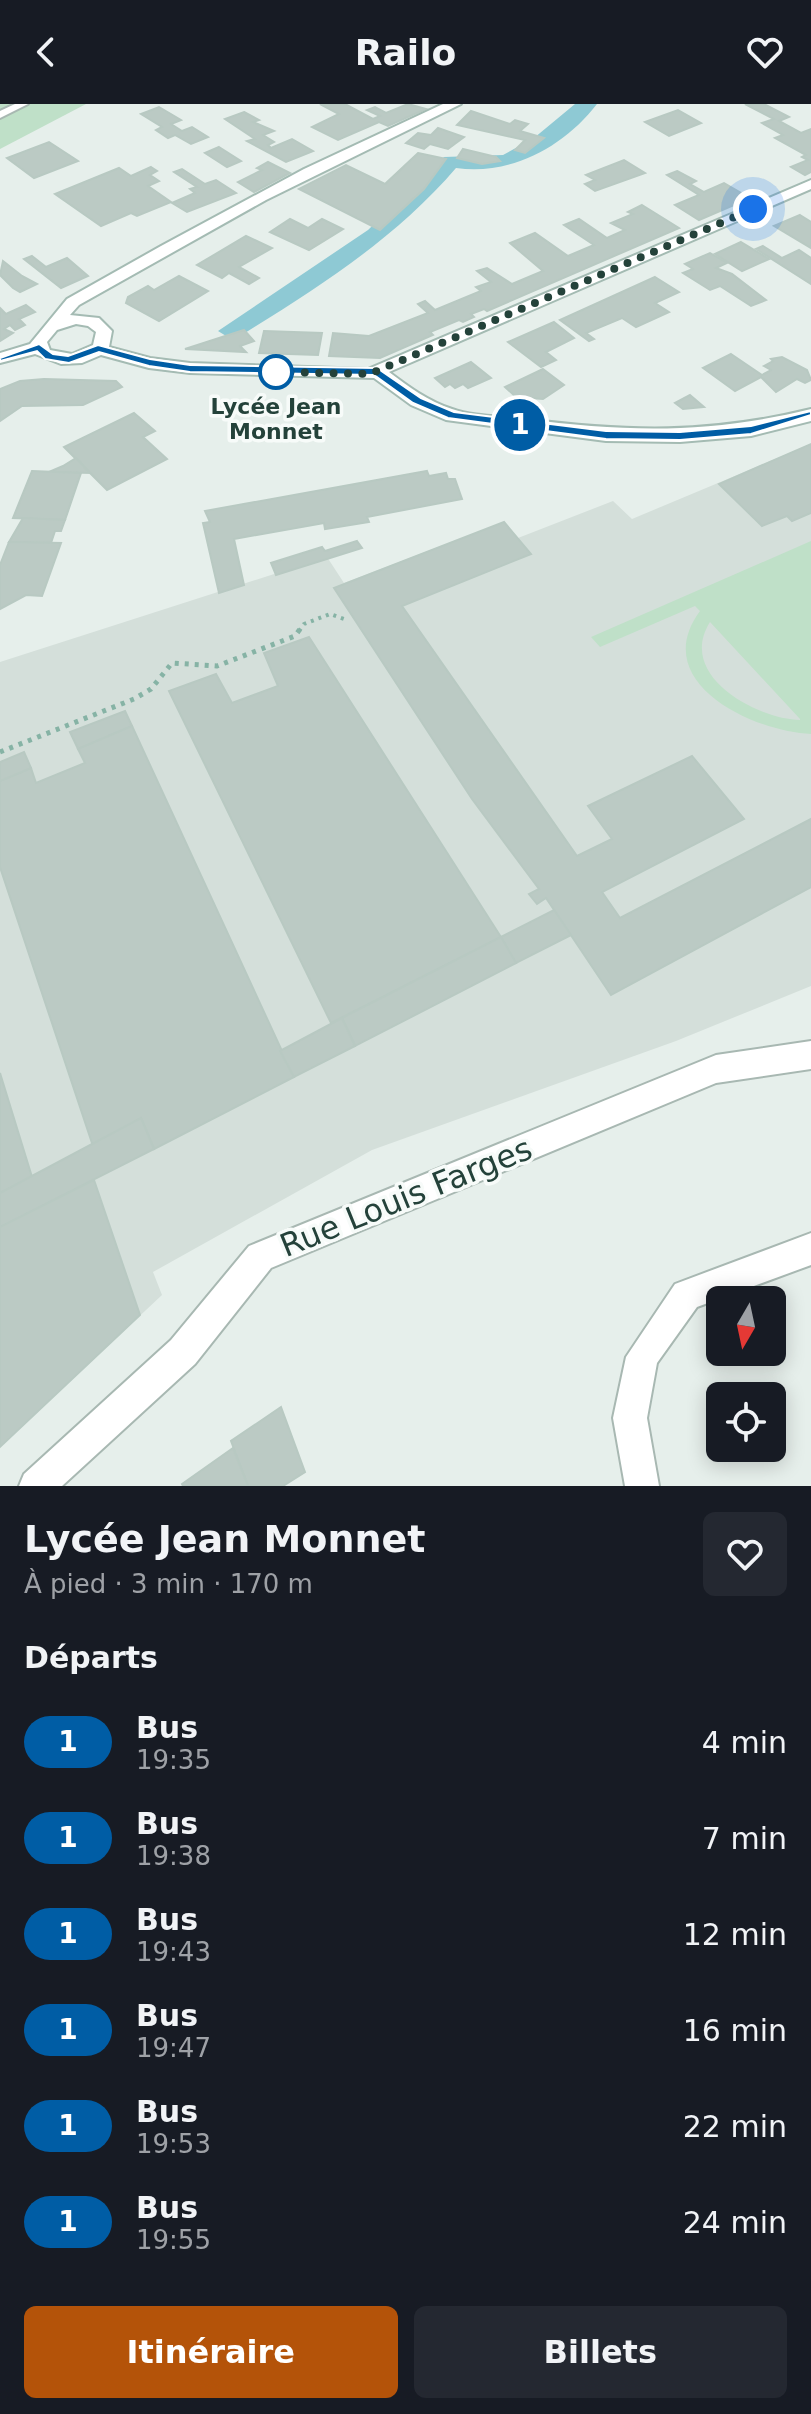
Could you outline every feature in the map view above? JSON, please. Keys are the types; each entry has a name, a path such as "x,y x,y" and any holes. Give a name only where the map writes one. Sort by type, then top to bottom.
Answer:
{"main road":[{"path":"39,347 40,336 73,302 250,203 386,133 454,104"},
{"path":"98,349 149,363 190,368 377,372 811,184"},
{"path":"84,320 91,301 132,271"},
{"path":"0,358 39,347 59,359 80,357 98,349 103,343 104,331 84,320 51,326"},
{"path":"377,372 417,401 452,416 606,435 680,436 751,430 811,415"},
{"name":"Rue Louis Farges","path":"36,1486 183,1352 260,1257 716,1069 811,1055"},
{"path":"642,1486 630,1418 642,1357 686,1295 811,1249"}],"lane":[{"path":"0,115 23,104"}],"path":[{"path":"0,752 134,699 151,689 172,663 217,666 295,636 304,624 330,614 344,619"}],"shaded area":[{"path":"811,444 811,986 676,1041 372,1150 153,1272 162,1295 0,1447 0,662 327,557 344,583 504,522 518,538 613,501 632,519"}],"green space":[{"path":"0,104 86,104 0,149"},
{"path":"811,541 811,734 763,724 737,713 715,699 697,681 687,660 687,637 700,611 695,606 600,647 591,637","holes":["710,622 800,719 782,718 744,703 726,691 712,676 704,660 702,642"]}],"building":[{"path":"320,104 345,104 373,119 380,116 367,110 375,107 386,113 408,104 426,109 388,126 379,122 338,140 312,127 339,114"},
{"path":"745,104 764,104 789,117 779,121 801,133 811,129 811,172 805,175 791,167 808,160 802,157 806,155 775,138 783,135 762,123 774,119"},
{"path":"159,107 181,120 171,124 182,131 192,127 208,137 191,144 175,135 168,138 156,130 162,127 141,114"},
{"path":"678,110 701,123 669,136 645,122"},
{"path":"471,111 510,124 515,120 528,124 520,131 544,138 525,153 515,150 525,140 457,125"},
{"path":"244,112 259,120 253,122 274,131 263,135 274,142 268,145 271,148 292,139 313,151 286,162 247,141 255,139 225,119"},
{"path":"438,128 464,137 448,149 430,144 424,149 406,143 418,133 431,135"},
{"path":"49,142 78,161 34,178 7,158"},
{"path":"219,147 241,161 227,167 205,153"},
{"path":"463,149 496,157 500,161 482,164 457,158"},
{"path":"418,153 446,159 424,189 380,230 299,189 346,165 385,184"},
{"path":"624,160 645,173 595,191 585,184 595,180 586,175"},
{"path":"268,162 290,173 254,192 238,182 262,170 257,168"},
{"path":"151,167 157,171 150,175 159,181 148,186 171,202 137,216 131,213 101,226 55,194 119,168 131,176"},
{"path":"182,169 205,184 216,180 236,193 187,212 172,203 195,193 190,189 197,187 174,172"},
{"path":"677,171 696,181 690,184 704,192 724,183 750,198 699,220 675,205 699,195 667,175"},
{"path":"642,205 679,228 487,311 484,309 471,314 474,317 430,332 433,335 380,358 329,356 333,333 369,336 428,313 418,304 425,301 435,310 481,291 476,287 491,282 477,271 487,268 512,284 543,271 510,243 535,233 568,256 594,245 564,225 579,219 607,238 625,230 611,223 633,214 628,212"},
{"path":"800,215 811,222 811,248 774,226"},
{"path":"290,219 308,228 322,219 343,229 309,250 270,232"},
{"path":"246,236 272,248 239,267 259,278 249,284 229,273 222,278 197,265"},
{"path":"741,242 769,259 742,271 715,254"},
{"path":"763,246 782,258 799,250 811,258 811,284 756,249"},
{"path":"710,253 727,263 716,268 732,274 766,300 751,306 720,286 710,290 683,273 693,269 685,264"},
{"path":"32,256 46,267 67,258 88,276 61,288 24,259"},
{"path":"3,261 37,284 20,292 13,288 0,275"},
{"path":"179,276 208,291 159,321 126,303 128,297 148,286 154,290"},
{"path":"655,277 679,292 655,303 669,312 636,327 622,318 586,333 594,339 589,341 560,320"},
{"path":"26,305 35,312 19,319 25,325 15,330 10,325 4,329 13,333 0,341 0,308 6,314"},
{"path":"554,322 574,338 546,352 556,360 541,367 508,342"},
{"path":"244,330 254,341 240,346 246,352 185,349"},
{"path":"264,331 322,333 318,355 259,353"},
{"path":"731,354 762,375 771,370 764,366 773,361 771,359 782,357 807,370 811,380 805,383 797,379 776,392 761,377 735,391 703,368"},
{"path":"471,362 491,378 468,388 463,384 455,388 450,384 445,387 435,378"},
{"path":"543,369 564,385 543,399 516,397 505,387"},
{"path":"20,381 116,381 122,387 83,405 22,406 0,421 0,389"},
{"path":"690,395 704,407 683,409 675,403"},
{"path":"134,413 155,431 143,437 167,459 107,490 64,447"},
{"path":"811,444 811,513 792,521 787,516 762,526 719,484"},
{"path":"76,458 90,473 49,472 63,466"},
{"path":"32,471 81,473 65,520 13,518"},
{"path":"427,471 429,476 446,473 448,479 455,479 462,499 367,517 369,522 325,529 324,523 234,539 244,585 219,593 203,523 210,522 205,511"},
{"path":"23,518 65,520 61,531 55,531 51,543 9,542"},
{"path":"504,522 531,554 402,606 577,856 612,839 588,806 692,756 744,819 602,892 620,918 811,819 811,887 611,995 546,898 537,904 529,894 539,889 472,799 334,588"},
{"path":"357,541 362,548 276,575 271,563 322,547 325,551"},
{"path":"9,542 61,543 42,596 26,595 0,609 0,565"},
{"path":"309,637 501,937 331,1023 169,691 216,674 232,703 278,686 264,653"},
{"path":"125,711 132,726 78,749 70,732"},
{"path":"132,726 294,1077 154,1149 141,1118 93,1146 0,867 0,781 31,768 36,783 85,763 78,749"},
{"path":"24,752 31,768 0,781 0,762"},
{"path":"554,910 571,935 516,963 501,937"},
{"path":"501,937 516,963 355,1046 342,1018"},
{"path":"342,1018 355,1046 294,1077 280,1051"},
{"path":"0,1073 32,1177 0,1193"},
{"path":"141,1118 154,1149 0,1227 0,1193"},
{"path":"94,1180 140,1315 0,1447 0,1227"},
{"path":"281,1407 305,1472 283,1486 248,1486 231,1441"},
{"path":"233,1448 248,1486 183,1486 182,1484"}],"waterway":[{"path":"231,331 349,256 402,213 451,161 493,164 510,159 541,142 587,104"}],"bus line":[{"name":"1","path":"0,358 39,347 49,357 59,359 80,357 98,349 149,363 190,368 261,372 377,372 417,401 452,416 606,435 680,436 751,430 811,415"}],"place":[{"name":"Lycée Jean Monnet","path":"276,372"}],"route":[{"path":"276,372 370,374 753,209"}]}
